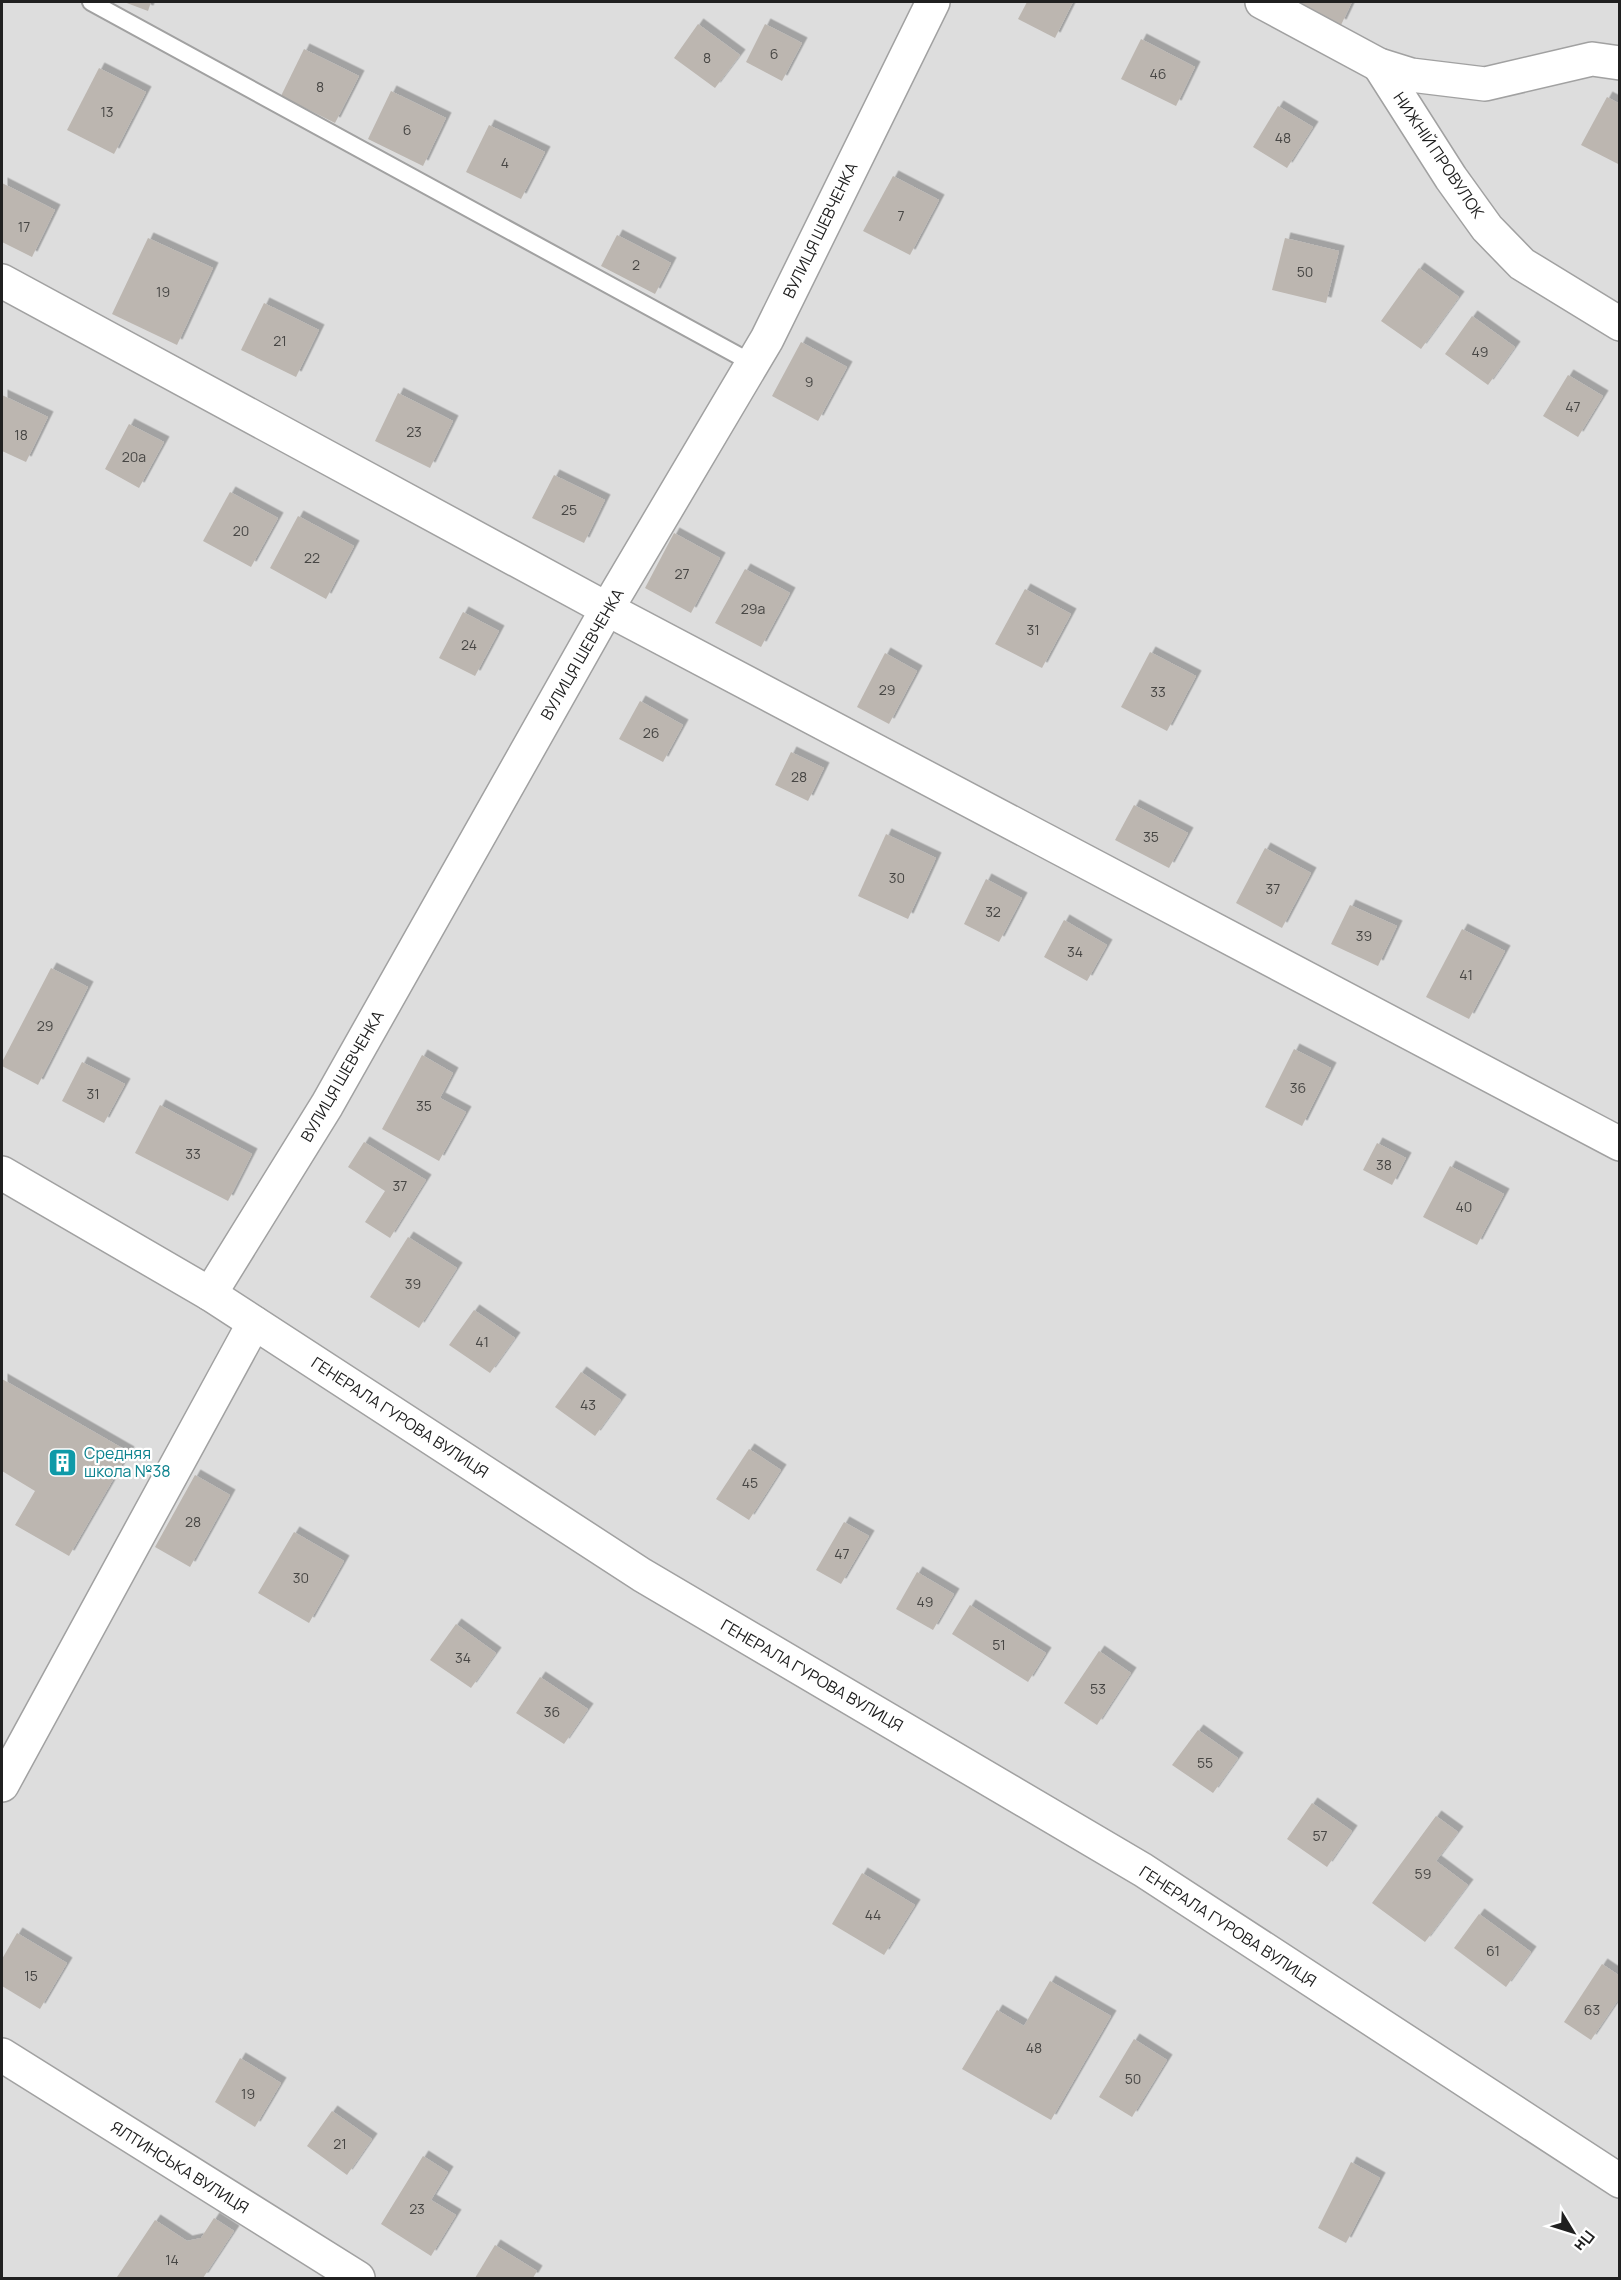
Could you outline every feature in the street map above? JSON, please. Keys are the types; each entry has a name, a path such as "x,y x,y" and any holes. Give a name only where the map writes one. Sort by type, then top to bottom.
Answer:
{"street":[{"name":"ВУЛИЦЯ ШЕВЧЕНКА","path":"210,1294 327,1105 608,609 767,339 933,2"},
{"path":"1262,2 1379,65 1411,75 1485,84 1592,60 1620,63"},
{"name":"НИЖНІЙ ПРОВУЛОК","path":"1379,65 1451,178 1487,228 1522,264 1620,324"},
{"path":"2,281 608,609 1620,1144"},
{"name":"ГЕНЕРАЛА ГУРОВА ВУЛИЦЯ","path":"2,1173 210,1294 642,1575 1143,1870 1620,2181"},
{"path":"2,1785 255,1323"},
{"name":"ЯЛТИНСЬКА ВУЛИЦЯ","path":"2,2055 358,2278"}],"lane":[{"path":"91,2 752,363"}],"shaded area":[{"path":"2,2 1619,2 1619,2278 2,2278"}],"building":[{"path":"124,2 151,2 148,11"},
{"path":"1027,2 1073,2 1055,38 1018,19"},
{"path":"1300,2 1352,2 1341,25 1298,5"},
{"path":"698,24 740,55 715,88 674,58"},
{"path":"765,24 802,43 782,81 746,62"},
{"path":"1141,39 1195,67 1176,106 1121,79"},
{"path":"304,49 359,76 335,123 281,96"},
{"path":"99,68 146,92 114,154 67,130"},
{"path":"391,91 446,118 423,166 368,139"},
{"path":"1607,97 1620,104 1620,165 1581,145"},
{"path":"1278,106 1313,127 1287,168 1253,147"},
{"path":"489,125 545,152 521,199 466,172"},
{"path":"893,176 939,200 910,255 863,231"},
{"path":"2,183 55,210 32,257 2,242"},
{"path":"617,235 671,263 655,294 601,266"},
{"path":"148,238 213,268 177,345 112,314"},
{"path":"1285,238 1339,251 1326,303 1272,290"},
{"path":"1419,268 1459,297 1421,349 1381,321"},
{"path":"264,303 319,330 296,377 241,350"},
{"path":"1472,316 1515,347 1488,385 1445,354"},
{"path":"801,342 847,367 818,421 772,396"},
{"path":"1568,375 1603,396 1578,437 1543,416"},
{"path":"398,393 453,421 430,468 375,441"},
{"path":"2,395 48,417 26,462 2,451"},
{"path":"129,424 164,442 139,488 105,469"},
{"path":"554,475 605,500 584,543 532,518"},
{"path":"230,492 278,518 251,567 203,541"},
{"path":"298,516 354,546 326,599 270,568"},
{"path":"674,533 720,558 691,613 645,588"},
{"path":"745,569 790,593 761,647 715,623"},
{"path":"1025,589 1071,614 1042,668 995,644"},
{"path":"463,612 499,631 475,676 439,658"},
{"path":"1150,652 1196,676 1167,731 1121,707"},
{"path":"885,653 917,671 889,724 857,707"},
{"path":"640,701 683,725 663,762 619,739"},
{"path":"791,752 824,768 808,801 775,785"},
{"path":"1134,805 1188,833 1169,868 1115,840"},
{"path":"886,834 936,858 908,919 858,896"},
{"path":"1265,848 1311,873 1282,928 1236,903"},
{"path":"986,879 1022,898 999,942 964,924"},
{"path":"1350,905 1397,926 1378,966 1331,944"},
{"path":"1064,920 1107,945 1087,981 1044,957"},
{"path":"1462,929 1505,951 1469,1019 1426,997"},
{"path":"51,968 88,987 38,1085 2,1066 2,1062"},
{"path":"1294,1049 1331,1068 1302,1126 1265,1107"},
{"path":"422,1055 453,1073 440,1098 466,1112 439,1161 382,1129"},
{"path":"82,1062 125,1084 104,1123 62,1101"},
{"path":"160,1105 252,1154 228,1201 135,1153"},
{"path":"364,1142 426,1180 390,1238 365,1222 385,1191 348,1167"},
{"path":"1377,1143 1406,1158 1392,1185 1363,1170"},
{"path":"1450,1166 1504,1194 1477,1245 1423,1217"},
{"path":"408,1237 457,1268 419,1328 370,1297"},
{"path":"474,1310 515,1338 490,1373 449,1345"},
{"path":"581,1372 621,1400 595,1436 555,1407"},
{"name":"Средняя школа №38","path":"2,1379 129,1452 69,1556 15,1525 35,1491 2,1471"},
{"path":"749,1449 781,1470 749,1520 716,1499"},
{"path":"195,1475 230,1495 190,1567 155,1547"},
{"path":"844,1522 869,1536 841,1584 816,1570"},
{"path":"294,1532 344,1561 309,1623 258,1593"},
{"path":"917,1572 954,1594 933,1630 896,1609"},
{"path":"970,1605 1046,1653 1028,1682 952,1634"},
{"path":"456,1624 496,1653 471,1688 430,1660"},
{"path":"1099,1651 1131,1673 1097,1725 1064,1703"},
{"path":"540,1677 588,1709 564,1744 516,1713"},
{"path":"1198,1730 1238,1758 1213,1793 1172,1765"},
{"path":"1312,1803 1352,1831 1327,1867 1287,1839"},
{"path":"1436,1816 1458,1832 1436,1861 1468,1885 1425,1942 1372,1903"},
{"path":"862,1873 915,1905 884,1955 832,1924"},
{"path":"1479,1914 1531,1952 1506,1987 1454,1948"},
{"path":"17,1933 67,1963 40,2009 2,1986 2,1959"},
{"path":"1602,1964 1620,1976 1620,1997 1591,2040 1564,2022"},
{"path":"1050,1981 1111,2016 1051,2120 962,2069 997,2010 1024,2026"},
{"path":"1134,2039 1167,2060 1132,2117 1099,2097"},
{"path":"240,2058 281,2083 255,2127 215,2102"},
{"path":"332,2111 372,2139 347,2175 307,2146"},
{"path":"423,2156 448,2172 431,2200 456,2215 431,2256 381,2224"},
{"path":"1351,2162 1380,2178 1346,2243 1318,2228"},
{"path":"214,2218 234,2231 203,2278 117,2277 155,2220 187,2241 201,2238"},
{"path":"495,2245 537,2271 533,2278 475,2278"}],"place":[{"name":"Средняя школа №38","path":"63,1462"}]}
